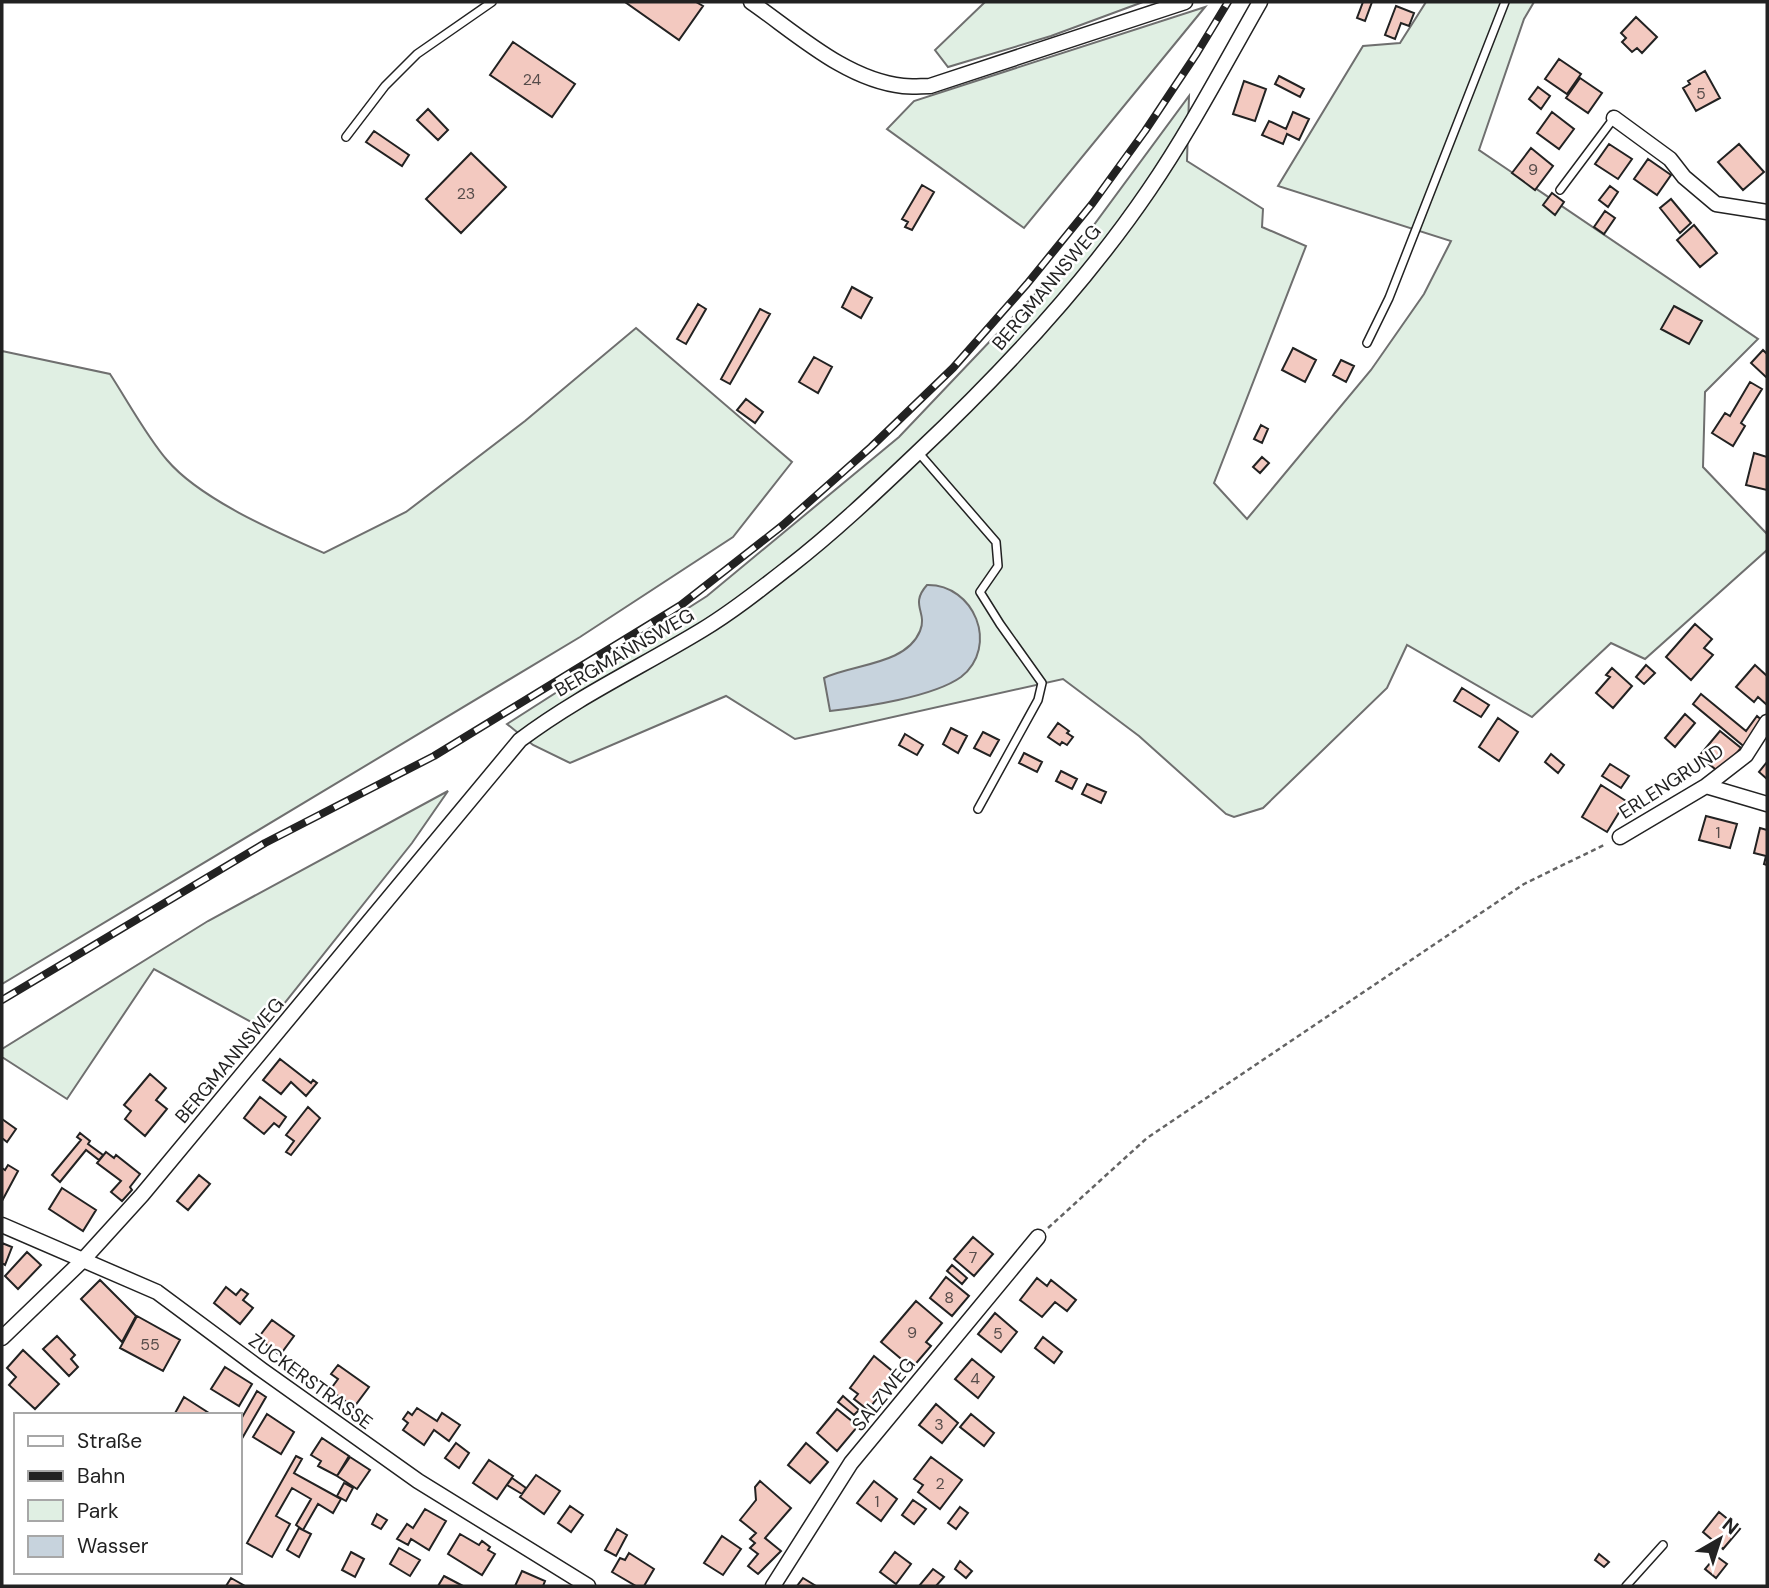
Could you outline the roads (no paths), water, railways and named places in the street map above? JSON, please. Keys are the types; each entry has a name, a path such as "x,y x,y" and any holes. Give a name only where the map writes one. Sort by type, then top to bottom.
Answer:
{"street":[{"path":"751,2 833,59 868,77 902,86 930,86 1185,2"},
{"name":"BERGMANNSWEG","path":"2,1338 82,1261 142,1195 520,740 554,714 704,629 738,605 789,567 862,505 966,408 1031,337 1148,192 1179,144 1260,2"},
{"path":"1614,118 1670,159 1684,177 1716,204 1767,212"},
{"name":"ERLENGRUND","path":"1620,837 1706,786 1746,755 1767,722"},
{"path":"1706,786 1767,804"},
{"name":"ZUCKERSTRASSE","path":"2,1224 157,1292 418,1480 589,1586"},
{"name":"SALZWEG","path":"773,1586 850,1464 1038,1237"}],"lane":[{"path":"346,137 385,86 417,54 492,2"},
{"path":"1367,343 1389,298 1505,2"},
{"path":"1560,190 1614,118"},
{"path":"918,453 996,542 998,566 981,592 1042,683 1038,700 978,808"},
{"path":"1626,1586 1663,1545"}],"water":[{"path":"927,585 944,587 969,605 980,634 979,649 973,664 961,677 934,690 879,704 830,711 824,678 891,657 913,642 922,624 919,598"}],"railway":[{"path":"2,1000 265,843 434,756 681,605 783,525 871,447 953,368 1027,284 1092,204 1145,131 1228,2"}]}
